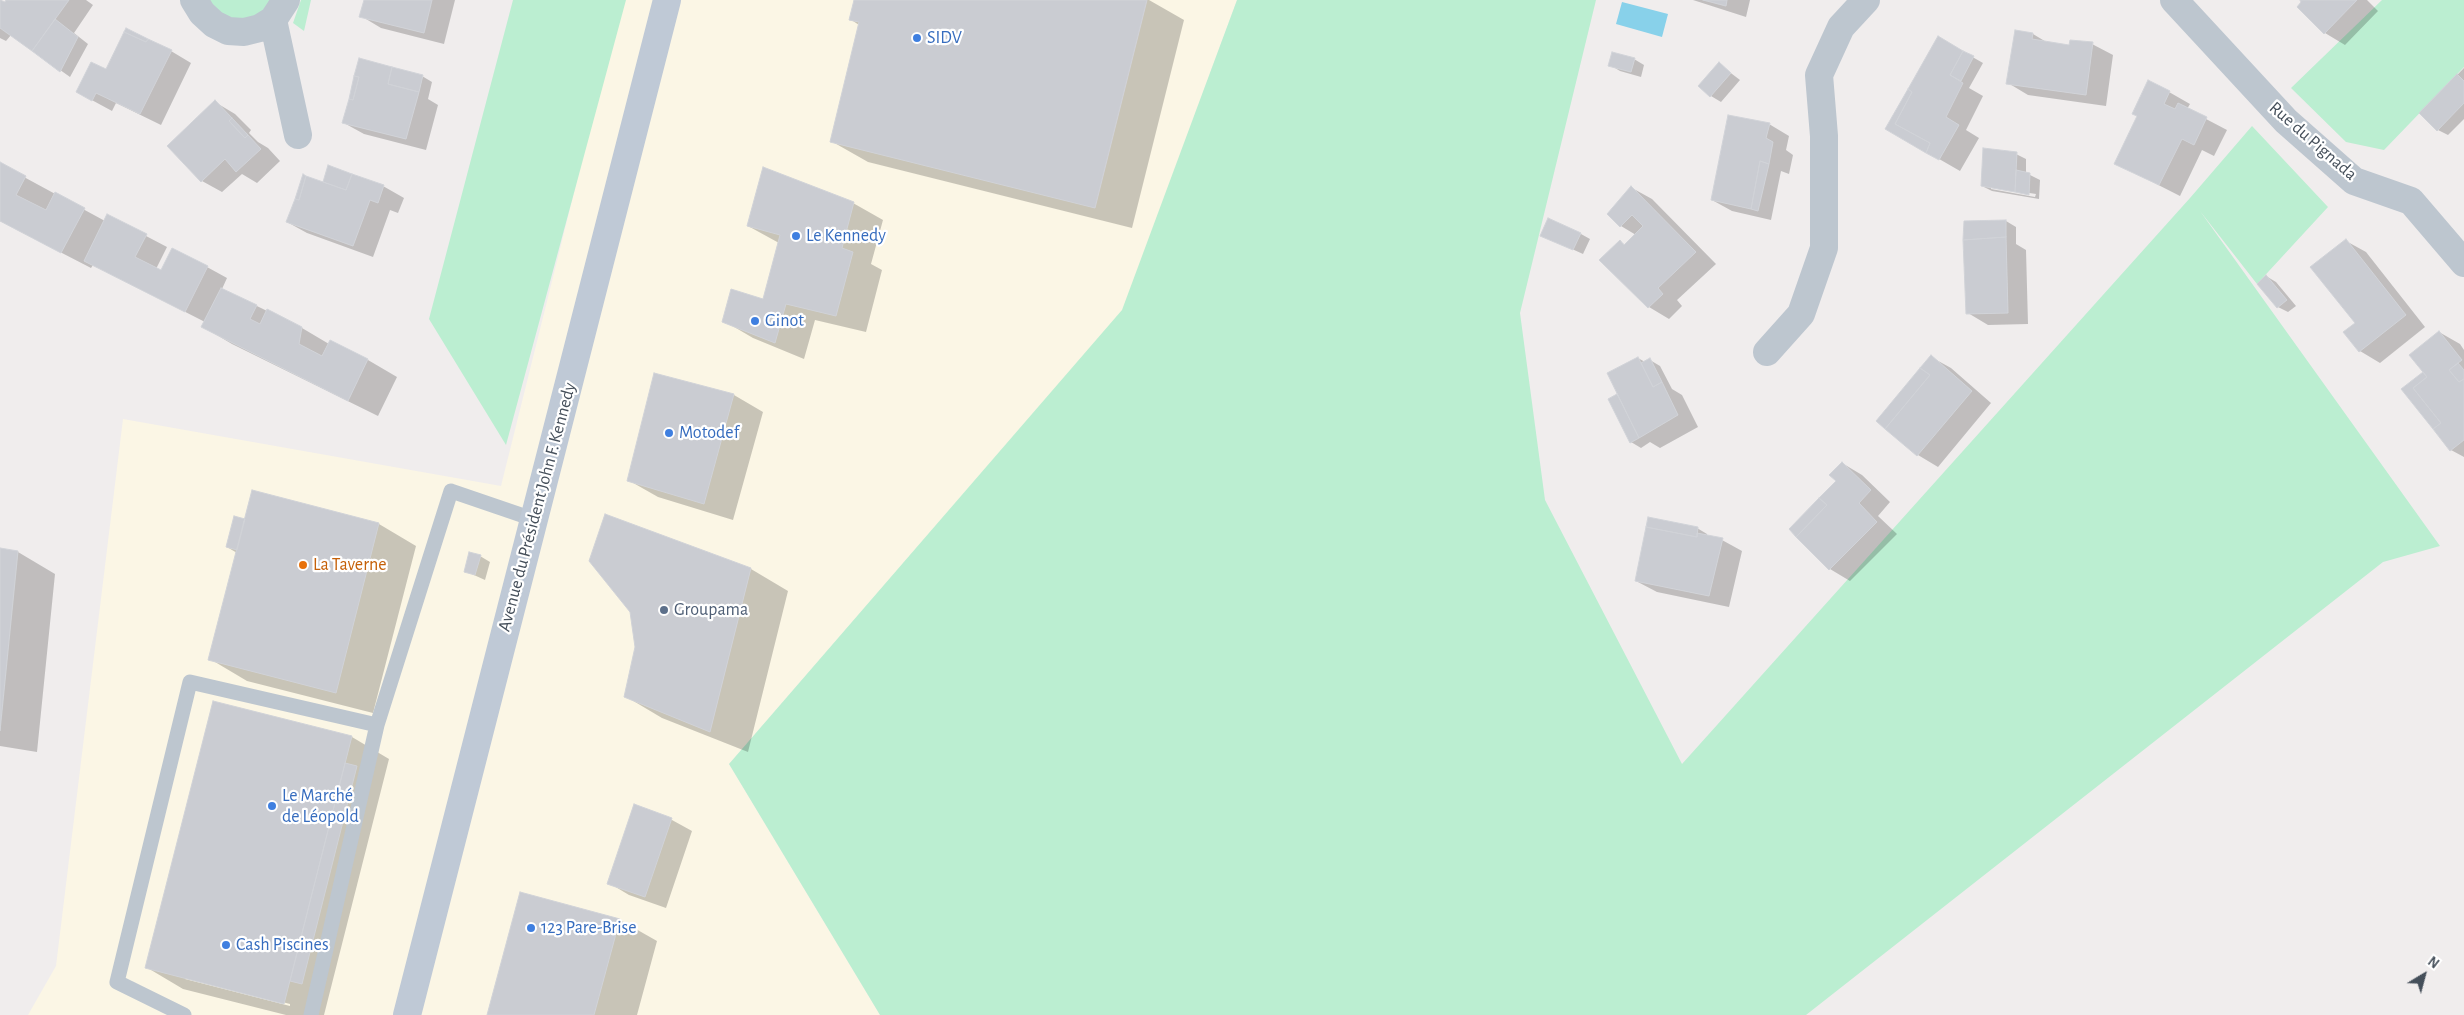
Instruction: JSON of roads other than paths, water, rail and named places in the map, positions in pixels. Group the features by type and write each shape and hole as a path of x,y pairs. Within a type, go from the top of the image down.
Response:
{"main road":[{"name":"Avenue du Président John F. Kennedy","path":"407,1015 667,0"}],"street":[{"path":"194,0 202,13 214,24 228,31 244,32 260,28 279,10"},
{"path":"1767,352 1801,314 1824,248 1824,136 1819,75 1841,27 1866,0"},
{"name":"Rue du Pignada","path":"2174,0 2286,121 2354,181 2411,201 2464,263"},
{"path":"279,10 298,135"}],"lane":[{"path":"311,1015 377,725 451,491 533,519"},
{"path":"184,1015 117,982 190,682 377,725"}],"water":[{"path":"1622,2 1668,14 1662,37 1616,24"}],"place":[{"name":"SIDV","path":"917,38"},
{"name":"Le Kennedy","path":"796,236"},
{"name":"Ginot","path":"755,321"},
{"name":"Motodef","path":"669,433"},
{"name":"La Taverne","path":"303,565"},
{"name":"Groupama","path":"664,610"},
{"name":"Le Marché de Léopold","path":"272,806"},
{"name":"123 Pare-Brise","path":"531,928"},
{"name":"Cash Piscines","path":"226,945"}]}
